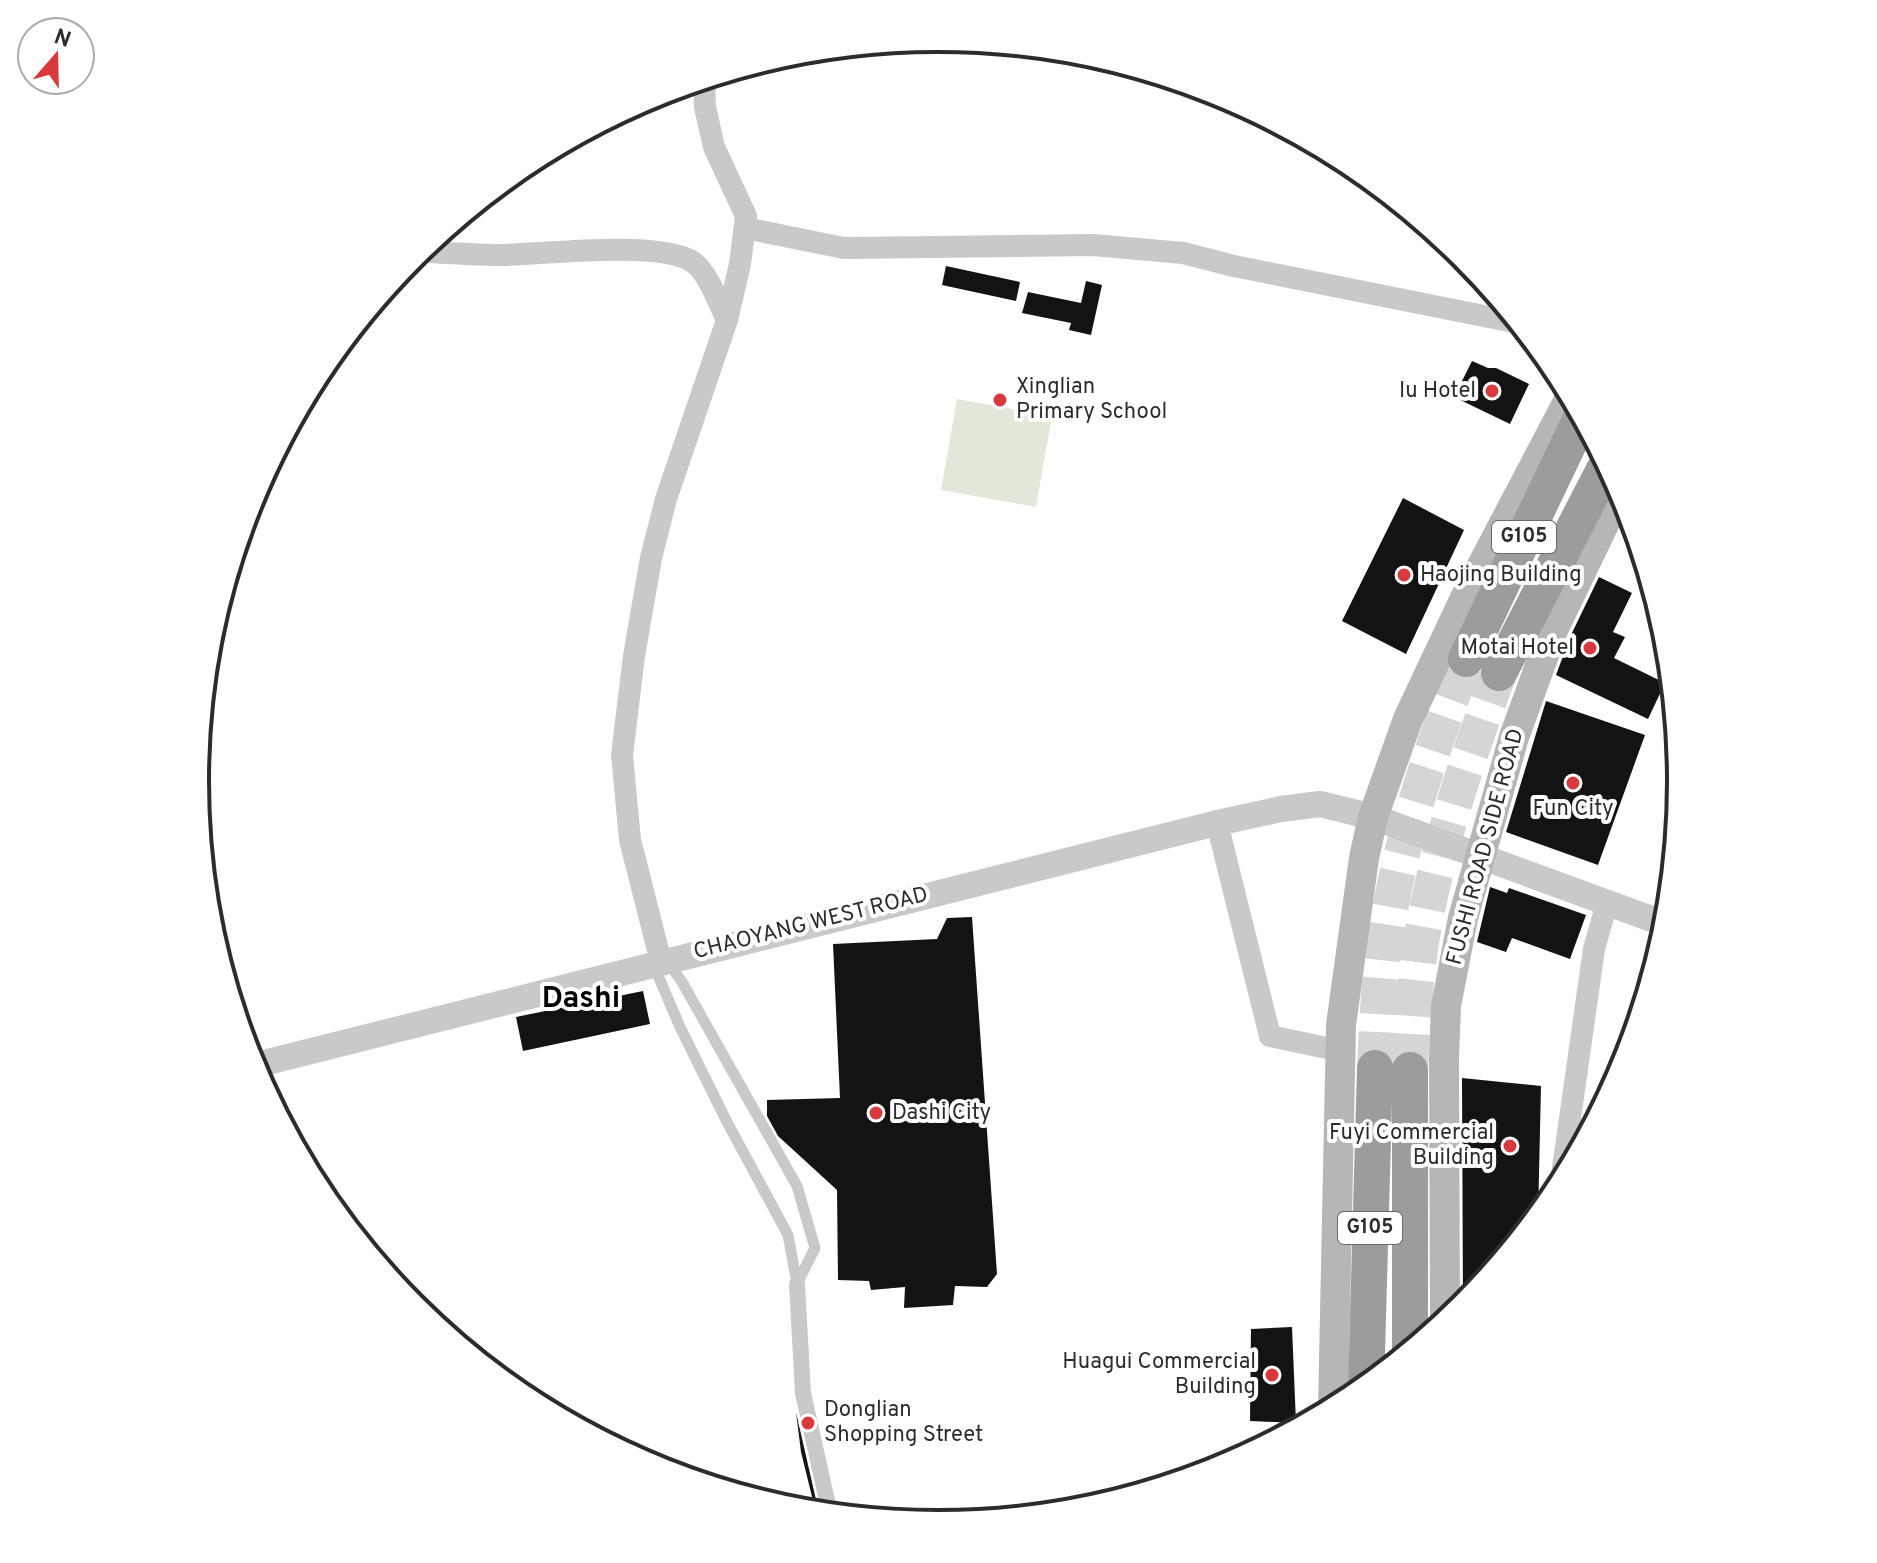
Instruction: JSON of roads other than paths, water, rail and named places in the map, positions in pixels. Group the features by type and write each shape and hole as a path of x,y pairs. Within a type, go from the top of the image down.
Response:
{"highway":[{"name":"G105","path":"1466,659 1576,428"},
{"name":"G105","path":"1499,673 1601,476"},
{"name":"G105","path":"1367,1371 1392,1069 1409,1338"}],"main road":[{"path":"1333,1394 1341,1051 1349,958 1373,817 1408,719 1467,594 1565,408"},
{"name":"FUSHI ROAD SIDE ROAD","path":"1445,1306 1446,1006 1463,918 1514,737 1553,630 1613,505"}],"street":[{"path":"657,964 630,840 622,755 634,656 651,558 666,499 727,320 740,264 746,216 714,147 704,91"},
{"path":"745,228 844,248 1093,245 1183,253 1503,320"},
{"path":"438,252 501,255 664,253 693,262 727,320"},
{"name":"CHAOYANG WEST ROAD","path":"266,1063 1217,823 1320,804 1373,817 1655,920"},
{"path":"1217,823 1270,1036 1341,1051"},
{"path":"1565,1154 1594,949 1607,903"},
{"path":"797,1284 803,1393 827,1502"}],"lane":[{"path":"657,964 671,966 682,982 797,1186 815,1248 797,1284 788,1235 680,1027 657,964"}],"tunnel":[{"path":"1375,1068 1384,951 1400,863 1429,760 1466,659"},
{"path":"1410,1070 1417,969 1436,869 1454,803 1499,673"}],"place":[{"name":"Iu Hotel","path":"1492,391"},
{"name":"Xinglian Primary School","path":"1000,400"},
{"name":"Haojing Building","path":"1404,575"},
{"name":"Motai Hotel","path":"1590,648"},
{"name":"Fun City","path":"1573,783"},
{"name":"Dashi City","path":"876,1113"},
{"name":"Fuyi Commercial Building","path":"1510,1146"},
{"name":"Huagui Commercial Building","path":"1272,1375"},
{"name":"Donglian Shopping Street","path":"808,1423"}],"district":[{"name":"Dashi","path":"581,999"}]}
